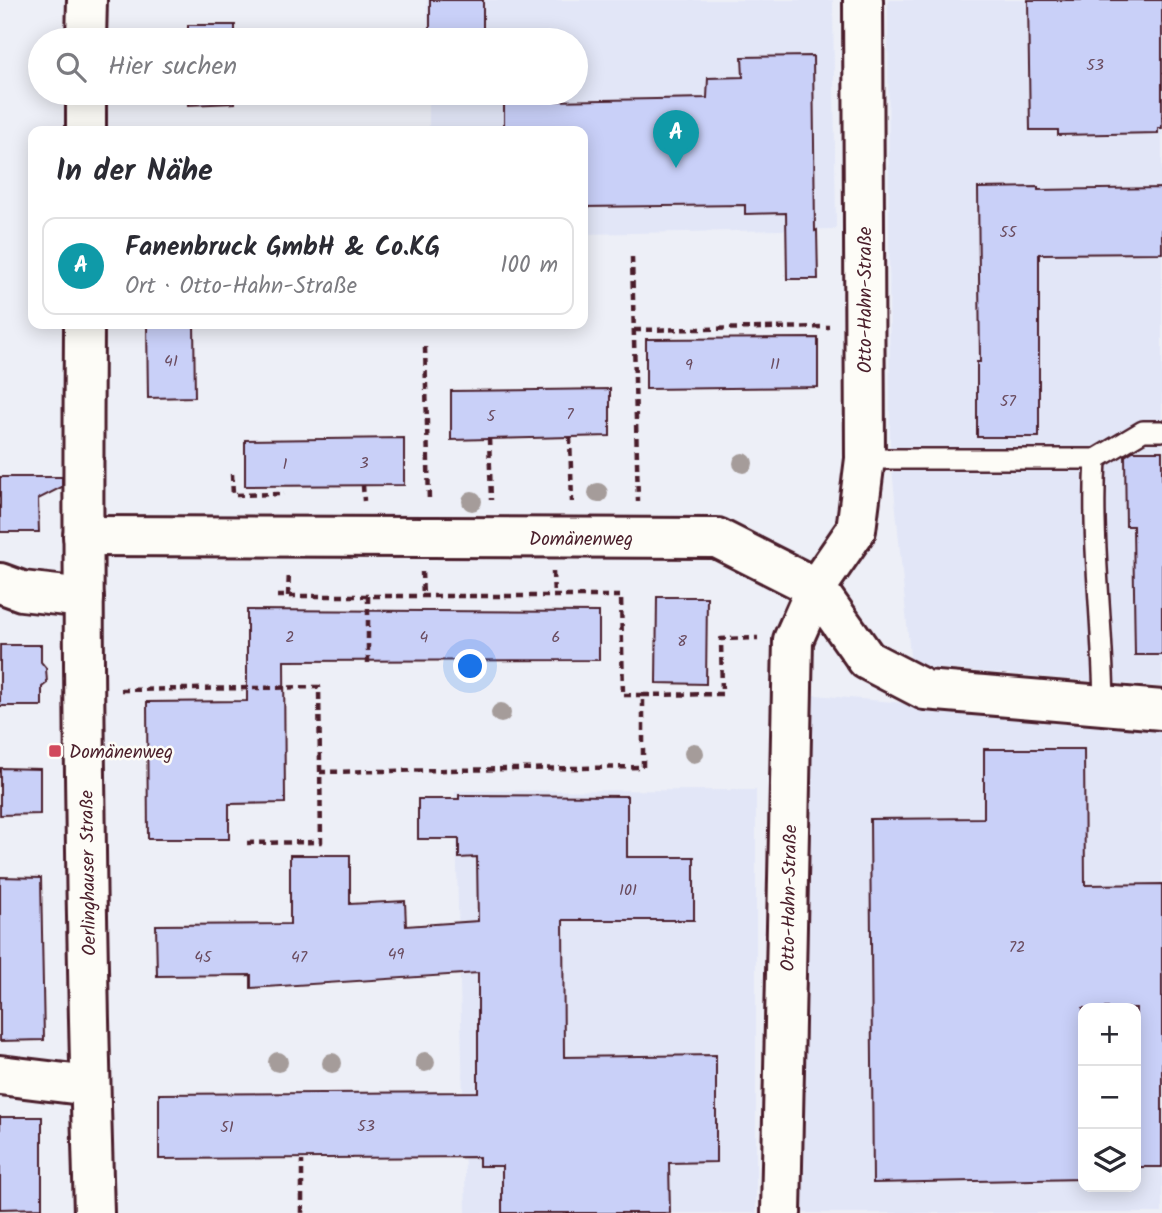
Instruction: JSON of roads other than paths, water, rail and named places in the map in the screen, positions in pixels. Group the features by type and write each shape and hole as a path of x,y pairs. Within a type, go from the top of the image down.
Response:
{"street":[{"path":"86,28 87,0"},
{"name":"Otto-Hahn-Straße","path":"780,1213 793,640 817,588 856,530 865,459 863,0"},
{"path":"86,105 86,126"},
{"name":"Oerlinghauser Straße","path":"84,329 83,537 94,1213"},
{"name":"Domänenweg","path":"83,537 717,538 817,588"},
{"path":"0,583 22,590 84,598"},
{"path":"817,588 867,660 925,690 1162,710"},
{"path":"0,1075 90,1086"}],"lane":[{"path":"865,459 1096,459 1143,431 1162,430"},
{"path":"1096,459 1094,521 1104,705"}],"place":[{"name":"Fanenbruck GmbH & Co.KG","path":"676,168"},
{"name":"Domänenweg","path":"55,751"}]}
